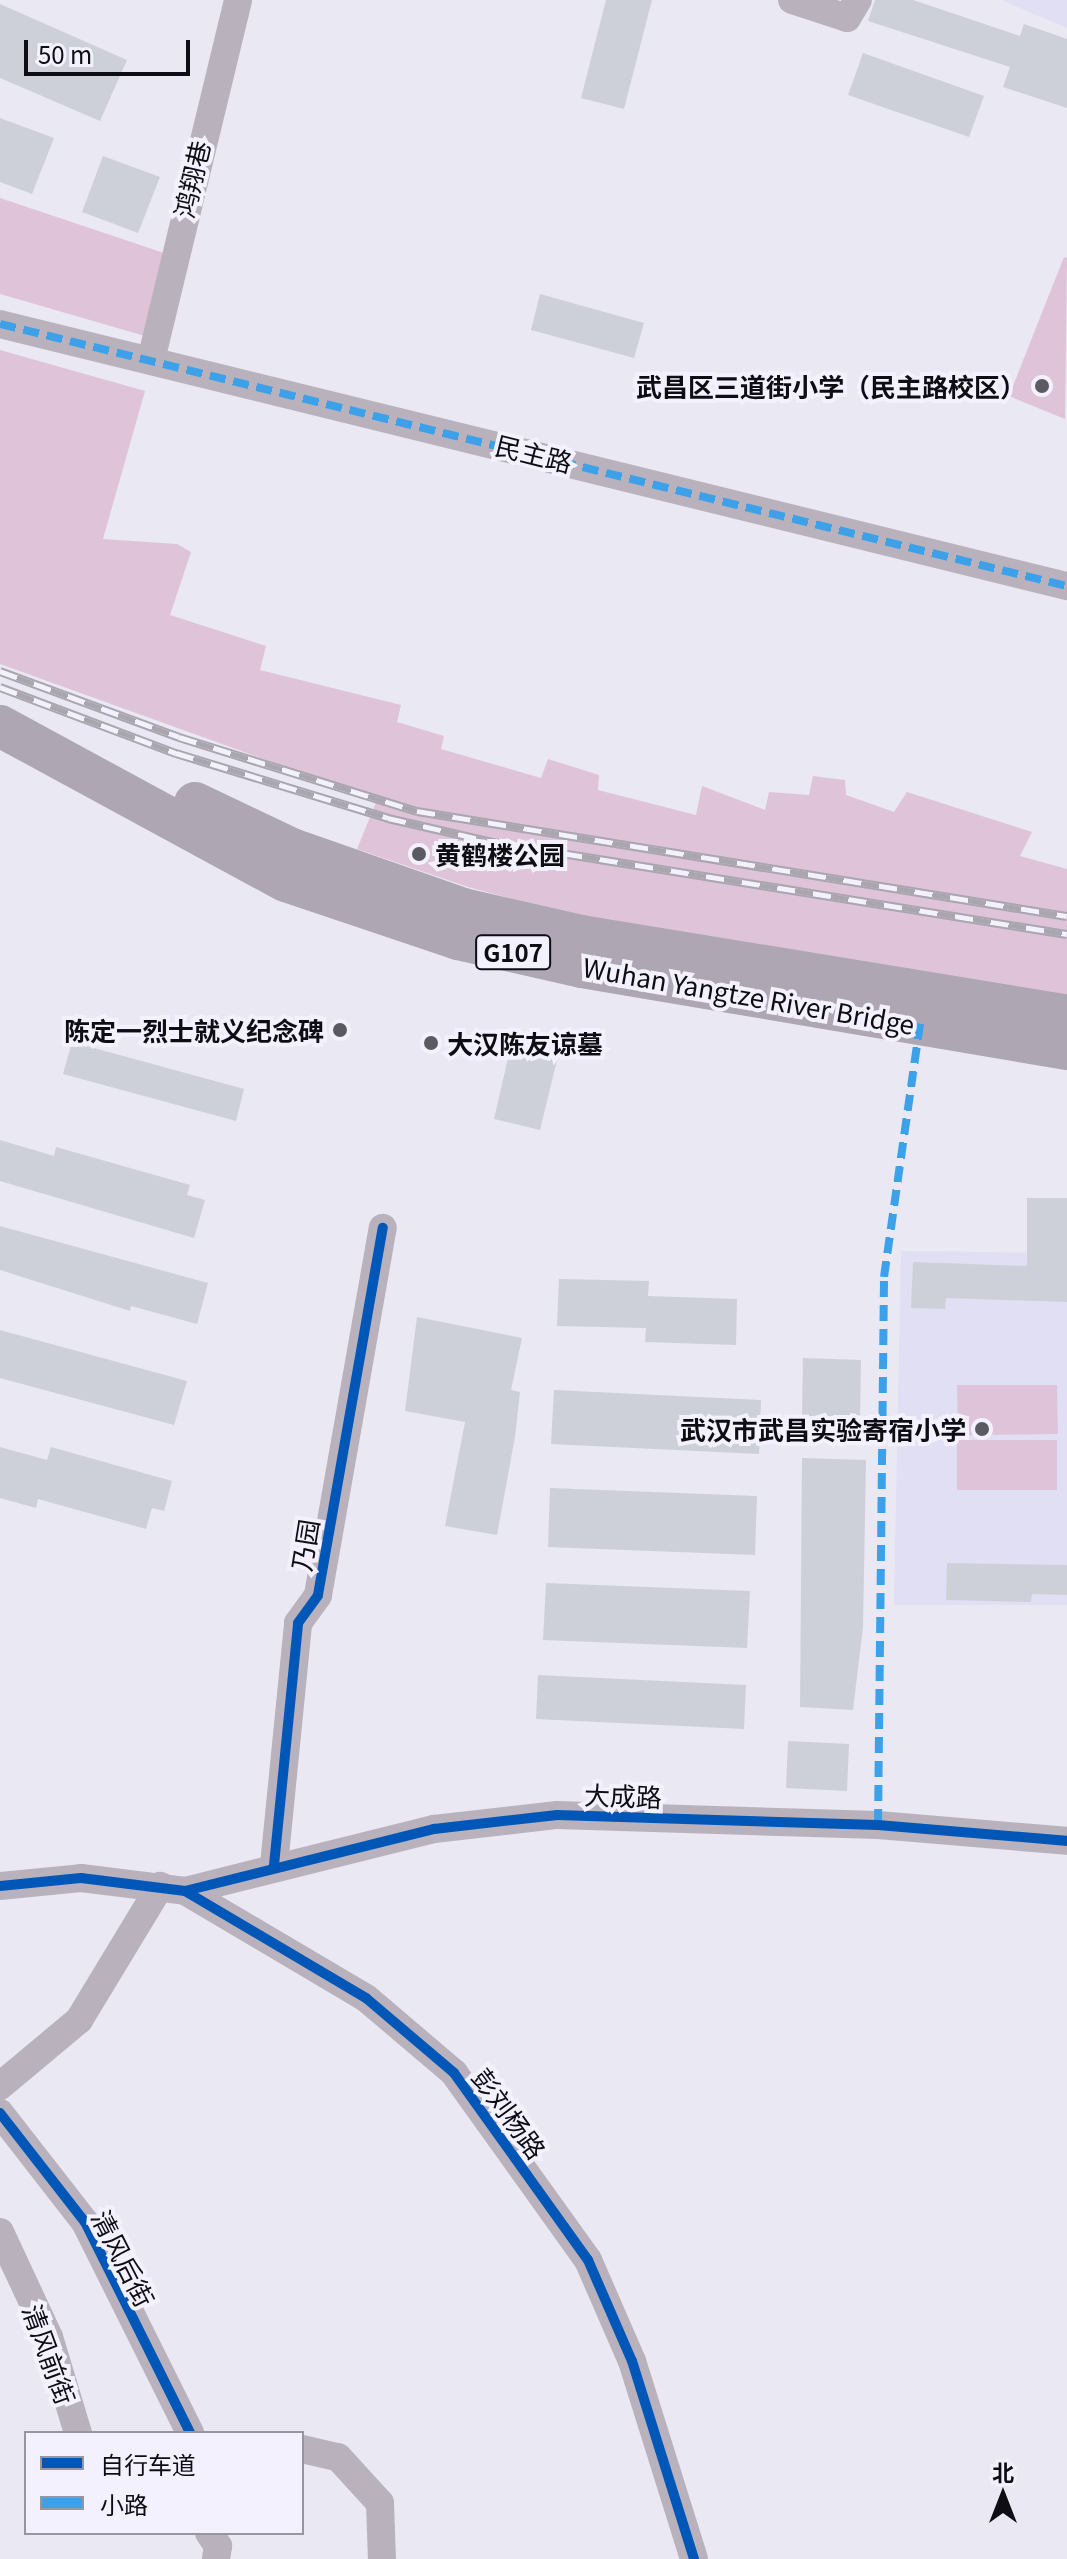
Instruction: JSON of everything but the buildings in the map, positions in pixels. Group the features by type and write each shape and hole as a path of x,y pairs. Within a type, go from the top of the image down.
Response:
{"highway":[{"name":"Wuhan Yangtze River Bridge","path":"0,698 150,782 292,849 463,909 581,936 1067,1016"},
{"name":"Wuhan Yangtze River Bridge","path":"0,726 286,881 458,939 582,967 1067,1049"}],"street":[{"name":"鸿翔巷","path":"151,360 238,0"},
{"path":"792,0 847,18 858,0"},
{"name":"民主路","path":"0,324 1066,582"},
{"name":"乃园","path":"274,1865 298,1623 318,1595 383,1228"},
{"name":"大成路","path":"172,1889 434,1829 557,1815 878,1825 1067,1841"},
{"name":"彭刘杨路","path":"0,1886 81,1878 172,1889 366,1998 454,2073 588,2260 632,2361 694,2559"},
{"path":"0,2086 79,2020 172,1889"},
{"name":"清风后街","path":"0,2113 85,2222 189,2431"},
{"name":"清风前街","path":"0,2232 49,2337 77,2431"},
{"path":"304,2449 338,2457 380,2503 382,2559"},
{"path":"210,2535 218,2546 216,2559"}],"shaded area":[{"path":"1001,0 1067,0 1067,28"},
{"path":"0,198 167,254 145,336 0,294"},
{"path":"1064,257 1067,258 1065,419 1009,396"},
{"path":"0,350 145,391 103,539 177,544 191,552 170,615 266,646 260,670 401,705 397,722 444,736 441,749 541,778 548,759 599,775 598,790 696,815 702,786 765,810 769,792 809,795 813,776 845,780 846,795 894,812 907,792 1032,832 1020,856 1067,869 1067,998 596,921 468,887 357,849 377,800 0,664"},
{"name":"武汉市武昌实验寄宿小学","path":"901,1251 1067,1253 1067,1605 894,1605"},
{"path":"957,1385 1057,1385 1058,1434 958,1435"},
{"path":"957,1440 1057,1440 1057,1490 957,1490"}],"railway":[{"path":"0,671 179,737 417,811 1067,916"},
{"path":"0,687 176,753 388,818 493,842 1067,934"}],"marked path":[{"path":"0,324 1067,586"},
{"path":"878,1825 884,1277 920,1024"}],"cycle path":[{"path":"274,1865 298,1623 318,1595 383,1228"},
{"path":"185,1891 434,1829 557,1815 878,1825 1067,1841"},
{"path":"0,1886 81,1878 185,1891 366,1998 454,2073 588,2260 632,2361 694,2559"},
{"path":"0,2113 85,2222 189,2431"}],"place":[{"name":"武昌区三道街小学（民主路校区）","path":"1042,386"},
{"name":"黄鹤楼公园","path":"419,854"},
{"name":"陈定一烈士就义纪念碑","path":"340,1030"},
{"name":"大汉陈友谅墓","path":"431,1043"},
{"name":"武汉市武昌实验寄宿小学","path":"982,1429"}]}
